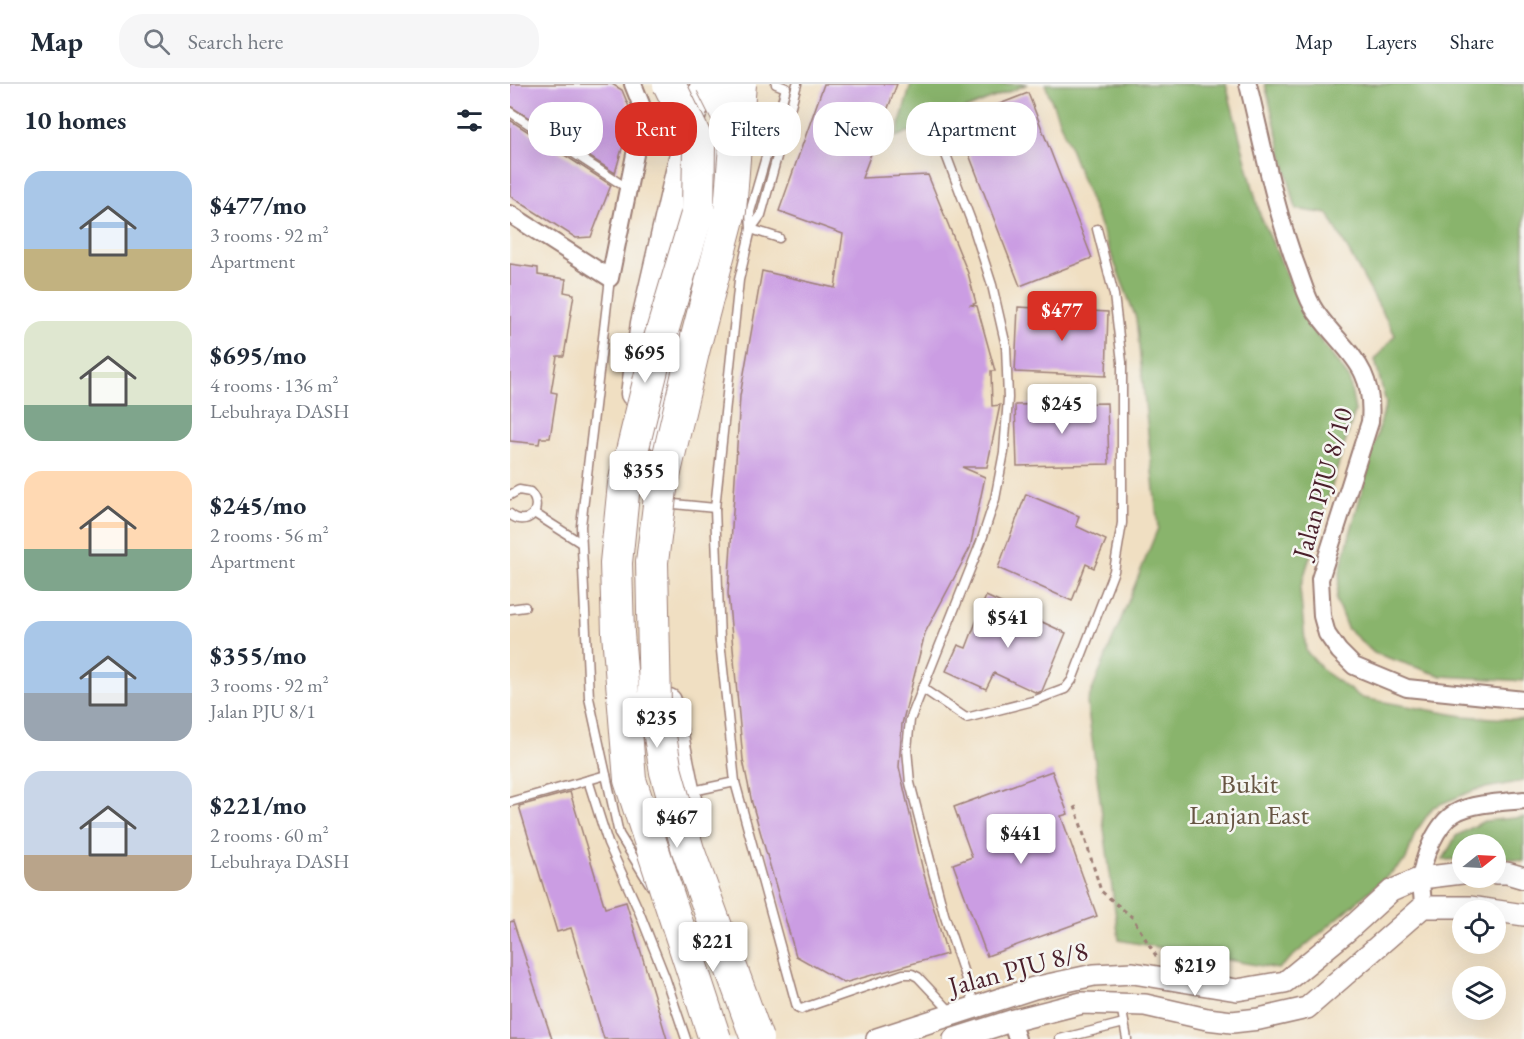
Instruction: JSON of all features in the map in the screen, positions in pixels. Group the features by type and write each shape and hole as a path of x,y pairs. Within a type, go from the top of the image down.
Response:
{"highway":[{"path":"669,84 699,145 698,211 658,345 624,484 616,563 618,633 630,780 714,1039"},
{"path":"712,84 721,102"},
{"path":"740,102 742,84"},
{"path":"734,156 730,211 693,352 661,489 652,562 652,630 655,705 666,772 692,861 760,1038"}],"main road":[{"path":"697,102 703,84"},
{"path":"742,84 703,207 672,334 651,525 668,697 708,897 760,1038"},
{"path":"682,156 643,323 626,442 618,581 634,741 666,911 714,1039"}],"street":[{"path":"510,214 610,278 643,115 633,84"},
{"path":"685,84 691,102"},
{"name":"Jalan PJU 8/10","path":"1248,84 1290,250 1315,311 1357,360 1367,380 1371,403 1370,422 1320,579 1322,616 1327,634 1354,666 1407,688 1524,700"},
{"path":"1524,800 1473,807 1455,813 1446,820 1433,841 1421,878 1424,907 1470,907 1524,915"},
{"path":"1506,873 1524,878"},
{"name":"Jalan PJU 8/8","path":"877,1039 1034,988 1094,975 1133,973 1237,990 1285,982 1391,891 1421,878 1452,874"},
{"name":"Jalan PJU 8/8","path":"954,1039 1014,1030 1082,1003 1123,1014 1145,1005 1207,1019 1232,1022 1259,1019 1306,1008 1424,907"}],"lane":[{"path":"776,84 786,88 750,212 751,229 739,280 715,508 720,641 735,782 797,1007 801,1009 903,974 912,974 918,977 952,1014"},
{"path":"751,229 761,215 797,84"},
{"path":"510,112 627,188"},
{"path":"947,156 974,226 992,285 1006,346 1008,398 1004,452 995,500 981,542 910,720 907,749 910,783 944,914 975,1006"},
{"path":"751,229 779,238"},
{"path":"922,688 966,718 1033,701 1065,689 1072,680 1096,620 1114,572 1122,523 1123,449 1122,362 1114,296 1097,229"},
{"path":"610,278 581,526 589,698 619,834 654,892"},
{"path":"510,495 519,490 530,492 537,502 534,513 525,519 519,519 510,514"},
{"path":"654,502 715,508"},
{"path":"534,513 581,543"},
{"path":"510,609 525,607"},
{"path":"510,802 606,775"},
{"path":"588,780 608,843 666,977 686,1039"},
{"path":"687,792 735,782"},
{"path":"594,802 610,796"},
{"path":"1060,1039 1123,1014 1127,1039"}],"path":[{"path":"1075,806 1101,891 1132,917 1171,978"}],"green space":[{"path":"911,84 1028,84 983,102 906,102 906,133 896,137"},
{"name":"Bukit Lanjan East","path":"1045,84 1226,84 1260,215 1311,328 1349,378 1355,411 1300,589 1306,651 1326,673 1362,698 1463,716 1524,720 1524,781 1475,790 1433,807 1415,833 1406,860 1278,969 1119,940 1087,703 1158,528 1136,318"},
{"path":"1265,84 1524,84 1524,681 1442,676 1374,653 1347,628 1336,600 1341,567 1386,403 1375,360 1395,335 1328,214 1296,209"},
{"path":"1524,817 1524,861 1506,858 1506,834 1460,834 1484,821"},
{"path":"1452,843 1452,860 1443,860"}],"building":[{"path":"510,84 612,84 622,90 627,102 615,102 615,156 620,156 615,173 588,156 603,156 603,102 528,102 528,117 510,106"},
{"path":"824,84 897,84 890,102 818,102"},
{"path":"1028,93 1031,102 1005,102"},
{"path":"813,115 813,156 870,156 862,178 928,175 968,273 976,303 971,305 977,306 995,371 991,371 992,406 1000,405 987,467 962,467 985,477 970,548 925,633 902,724 899,767 923,871 947,954 844,983 796,956 752,803 743,760 728,593 740,396 762,271 835,288 843,234 779,211 798,156 801,156 801,149"},
{"path":"1037,116 1092,258 1020,286 970,156 1037,156"},
{"path":"510,120 528,132 528,156 566,156 611,185 591,237 576,238 510,196"},
{"path":"510,264 538,268 538,275 566,279 564,292 574,294 564,356 557,356 551,392 557,393 550,438 540,438 539,444 510,441"},
{"path":"1018,307 1108,312 1106,376 1015,372"},
{"path":"1107,403 1109,464 1017,466 1015,405"},
{"path":"1026,494 1079,516 1076,526 1106,540 1094,568 1086,564 1072,601 998,568"},
{"path":"986,596 1066,633 1042,691 1037,693 994,673 986,689 946,671 958,645 966,648"},
{"path":"1052,771 1068,814 1061,816 1097,916 987,956 953,864 972,857 954,807"},
{"path":"570,792 605,908 626,902 667,1039 604,1039 571,928 557,932 519,806"},
{"path":"513,921 552,1039 510,1039 510,922"}]}
